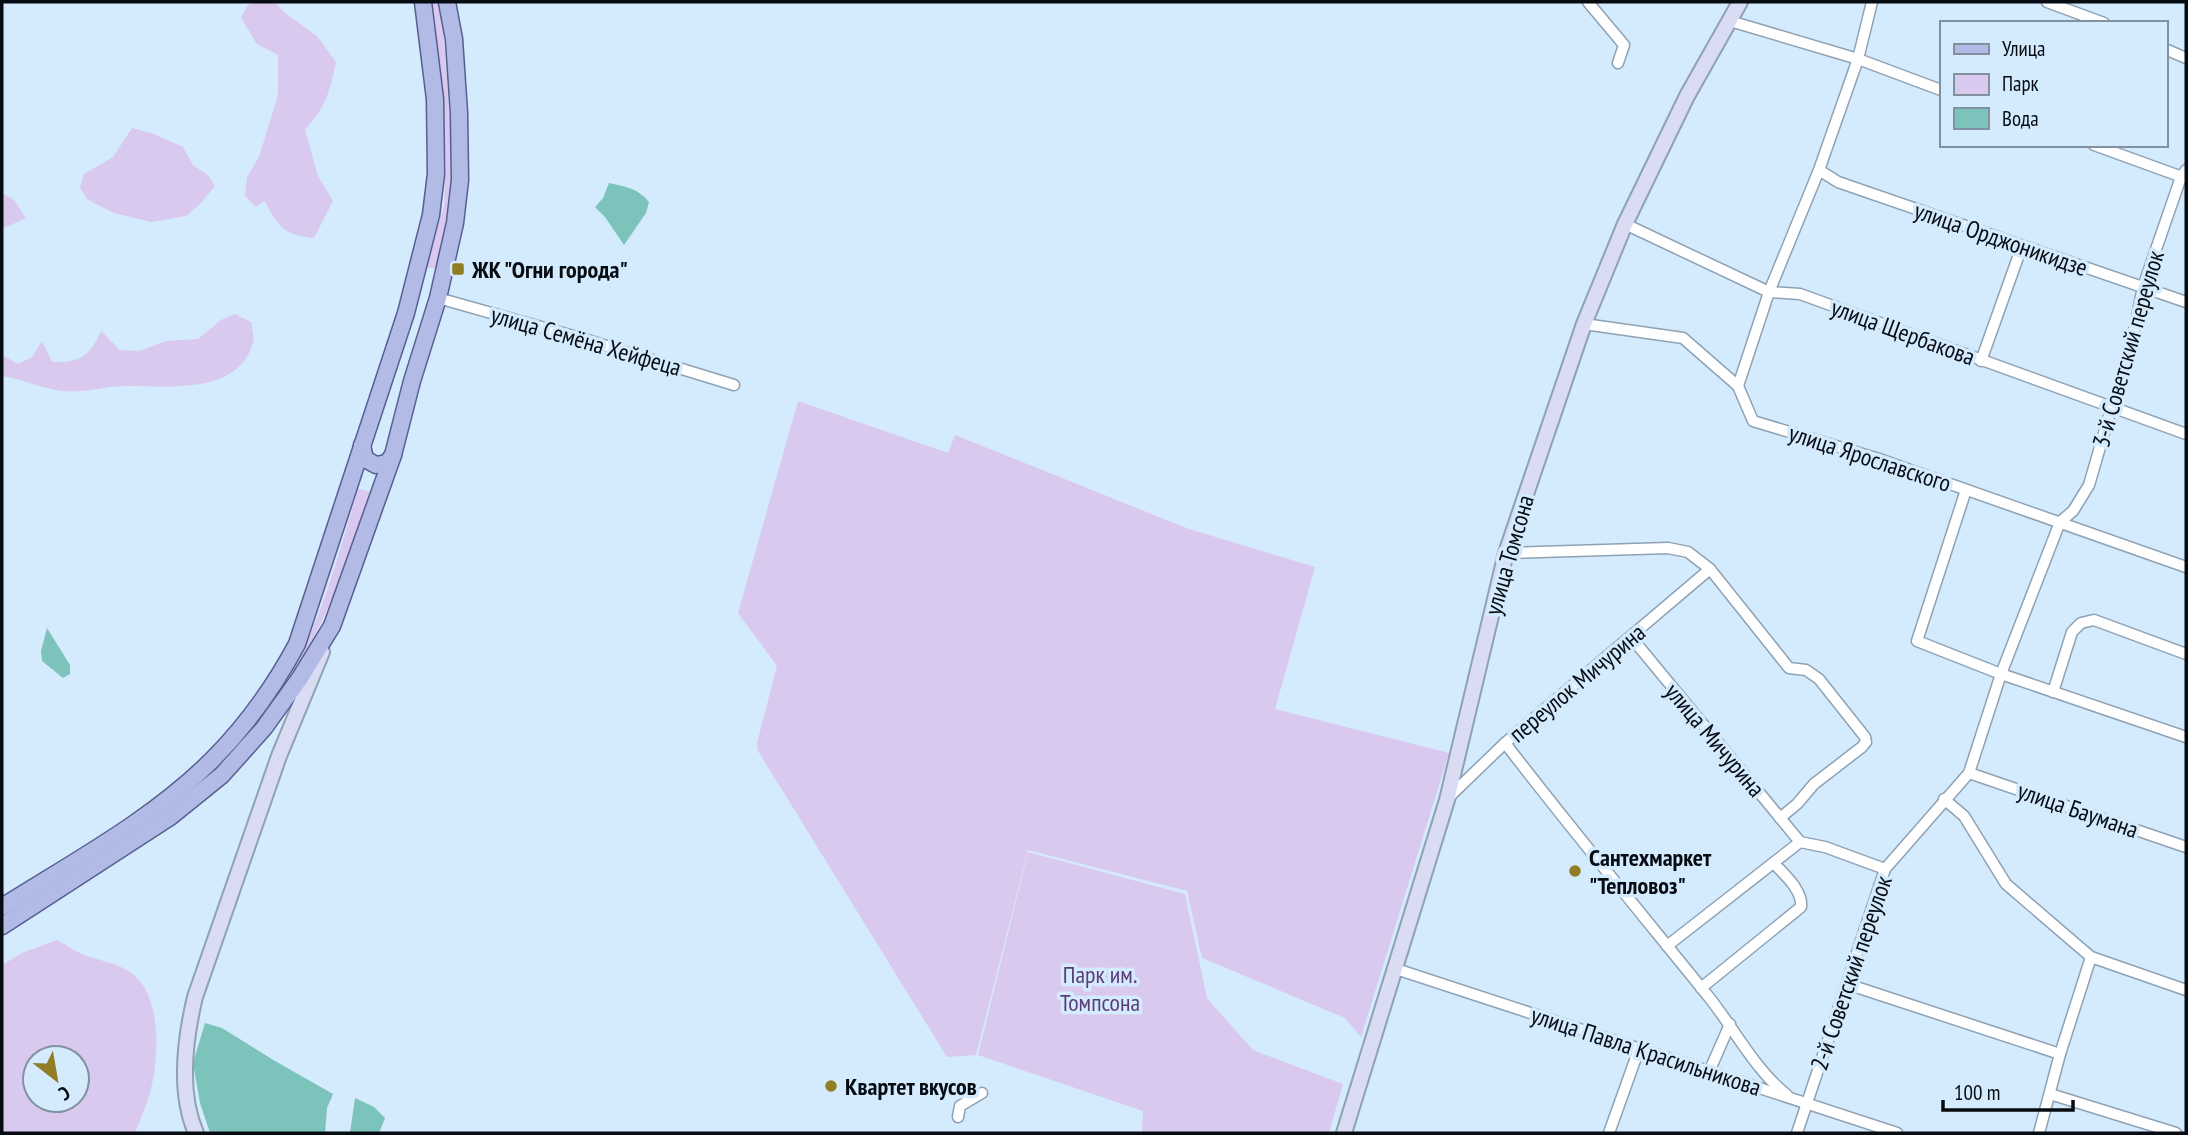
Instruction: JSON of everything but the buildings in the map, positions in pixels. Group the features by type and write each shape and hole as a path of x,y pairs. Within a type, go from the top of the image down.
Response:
{"main road":[{"path":"2,907 160,804 211,761 253,715 283,670 303,628 406,313 427,235 436,174 435,99 424,2"},
{"path":"2,926 170,817 222,775 264,728 300,678 332,626 393,454 448,261 460,180 454,39 447,2"},
{"path":"406,313 415,296 426,290 433,296 433,317"},
{"path":"362,444 365,459 376,465 387,463 393,454"}],"street":[{"path":"1588,2 1624,46 1618,63"},
{"name":"улица Томсона","path":"1344,1133 1447,800 1506,552 1584,324 1625,224 1687,96 1740,2"},
{"path":"1738,386 1769,292 1819,170 1858,60 1872,2"},
{"path":"2048,2 2099,21"},
{"path":"1730,21 1858,60 1940,90"},
{"path":"2167,50 2186,58"},
{"path":"2100,147 2184,175"},
{"name":"улица Орджоникидзе","path":"1819,170 1838,182 2186,302"},
{"name":"3-й Советский переулок","path":"2060,522 2073,511 2090,485 2134,330 2143,287 2184,175"},
{"name":"улица Щербакова","path":"1625,224 1769,292 1800,294 2186,434"},
{"path":"1980,361 2022,246"},
{"name":"улица Семёна Хейфеца","path":"438,298 734,385"},
{"name":"улица Ярославского","path":"1584,324 1683,338 1738,386 1753,421 1879,459 2186,567"},
{"path":"1966,489 1917,641 2001,674 2186,737"},
{"name":"2-й Советский переулок","path":"1797,1133 1885,869 1969,773 2001,674 2060,522"},
{"path":"1506,552 1668,548 1688,552 1710,569 1789,668 1806,670 1819,679 1865,737 1866,741 1862,747 1814,783 1797,804 1780,818"},
{"name":"переулок Мичурина","path":"1447,800 1505,743 1710,569"},
{"path":"2053,692 2071,632 2081,623 2094,621 2186,654"},
{"path":"196,1133 187,1096 186,1062 188,1028 195,997 279,756 332,626"},
{"name":"улица Мичурина","path":"1631,637 1800,842"},
{"path":"1505,743 1578,838 1730,1024 1773,1084 1793,1100"},
{"name":"улица Баумана","path":"1969,773 2186,847"},
{"path":"1944,799 1964,816 2006,884 2091,957 2186,990"},
{"path":"1667,946 1800,842 1825,847 1885,869"},
{"path":"1701,988 1801,907 1799,893 1774,863"},
{"path":"2039,1133 2060,1054 2091,957"},
{"name":"улица Павла Красильникова","path":"1395,969 1897,1133"},
{"path":"1847,984 2060,1054"},
{"path":"1709,1072 1730,1024"},
{"path":"1609,1133 1639,1049"},
{"path":"958,1117 960,1106 982,1093"},
{"path":"2050,1094 2176,1133"}],"green space":[{"path":"275,2 285,13 317,36 336,62 326,98 305,130 318,176 333,201 314,238 296,235 283,229 265,201 256,207 245,196 247,177 259,157 278,95 278,55 257,44 241,18 248,5"},
{"path":"432,2 439,2 443,24 451,136 452,201 438,269 426,267 444,206 446,164 440,70"},
{"path":"132,128 183,147 193,165 209,176 215,186 186,216 151,222 114,213 87,199 80,187 84,174 113,157"},
{"path":"2,193 14,200 26,218 2,229"},
{"path":"235,314 251,322 253,343 245,360 232,372 216,380 178,386 122,386 71,391 56,390 2,376 2,355 18,364 32,357 42,341 52,362 70,361 88,352 101,331 120,350 139,351 166,341 198,339 221,320"},
{"path":"798,401 948,453 955,435 1189,529 1315,567 1275,709 1449,753 1361,1037 1345,1018 1202,958 1187,891 1028,850 976,1055 947,1057 758,751 757,743 777,666 738,613"},
{"path":"358,489 373,492 334,595 291,682 256,727 225,761 155,819 2,920 2,916 170,800 234,747 253,727 286,682 309,637 328,588"},
{"name":"Парк им. Томпсона","path":"1028,852 1185,894 1207,998 1253,1050 1343,1084 1329,1133 1142,1133 1143,1111 978,1055"},
{"path":"57,940 81,954 125,969 141,982 153,1011 156,1046 150,1093 135,1133 2,1133 2,965 22,953"}],"water":[{"path":"609,183 636,191 649,202 646,213 624,245 595,207 603,198"},
{"path":"47,628 70,665 70,674 63,678 42,661 41,651"},
{"path":"205,1023 222,1028 333,1094 327,1108 325,1133 210,1133 200,1103 193,1063"},
{"path":"355,1098 374,1107 385,1118 379,1133 350,1133"}],"place":[{"name":"ЖК \"Огни города\"","path":"458,269"},
{"name":"Сантехмаркет \"Тепловоз\"","path":"1575,871"},
{"name":"Квартет вкусов","path":"831,1086"}]}
